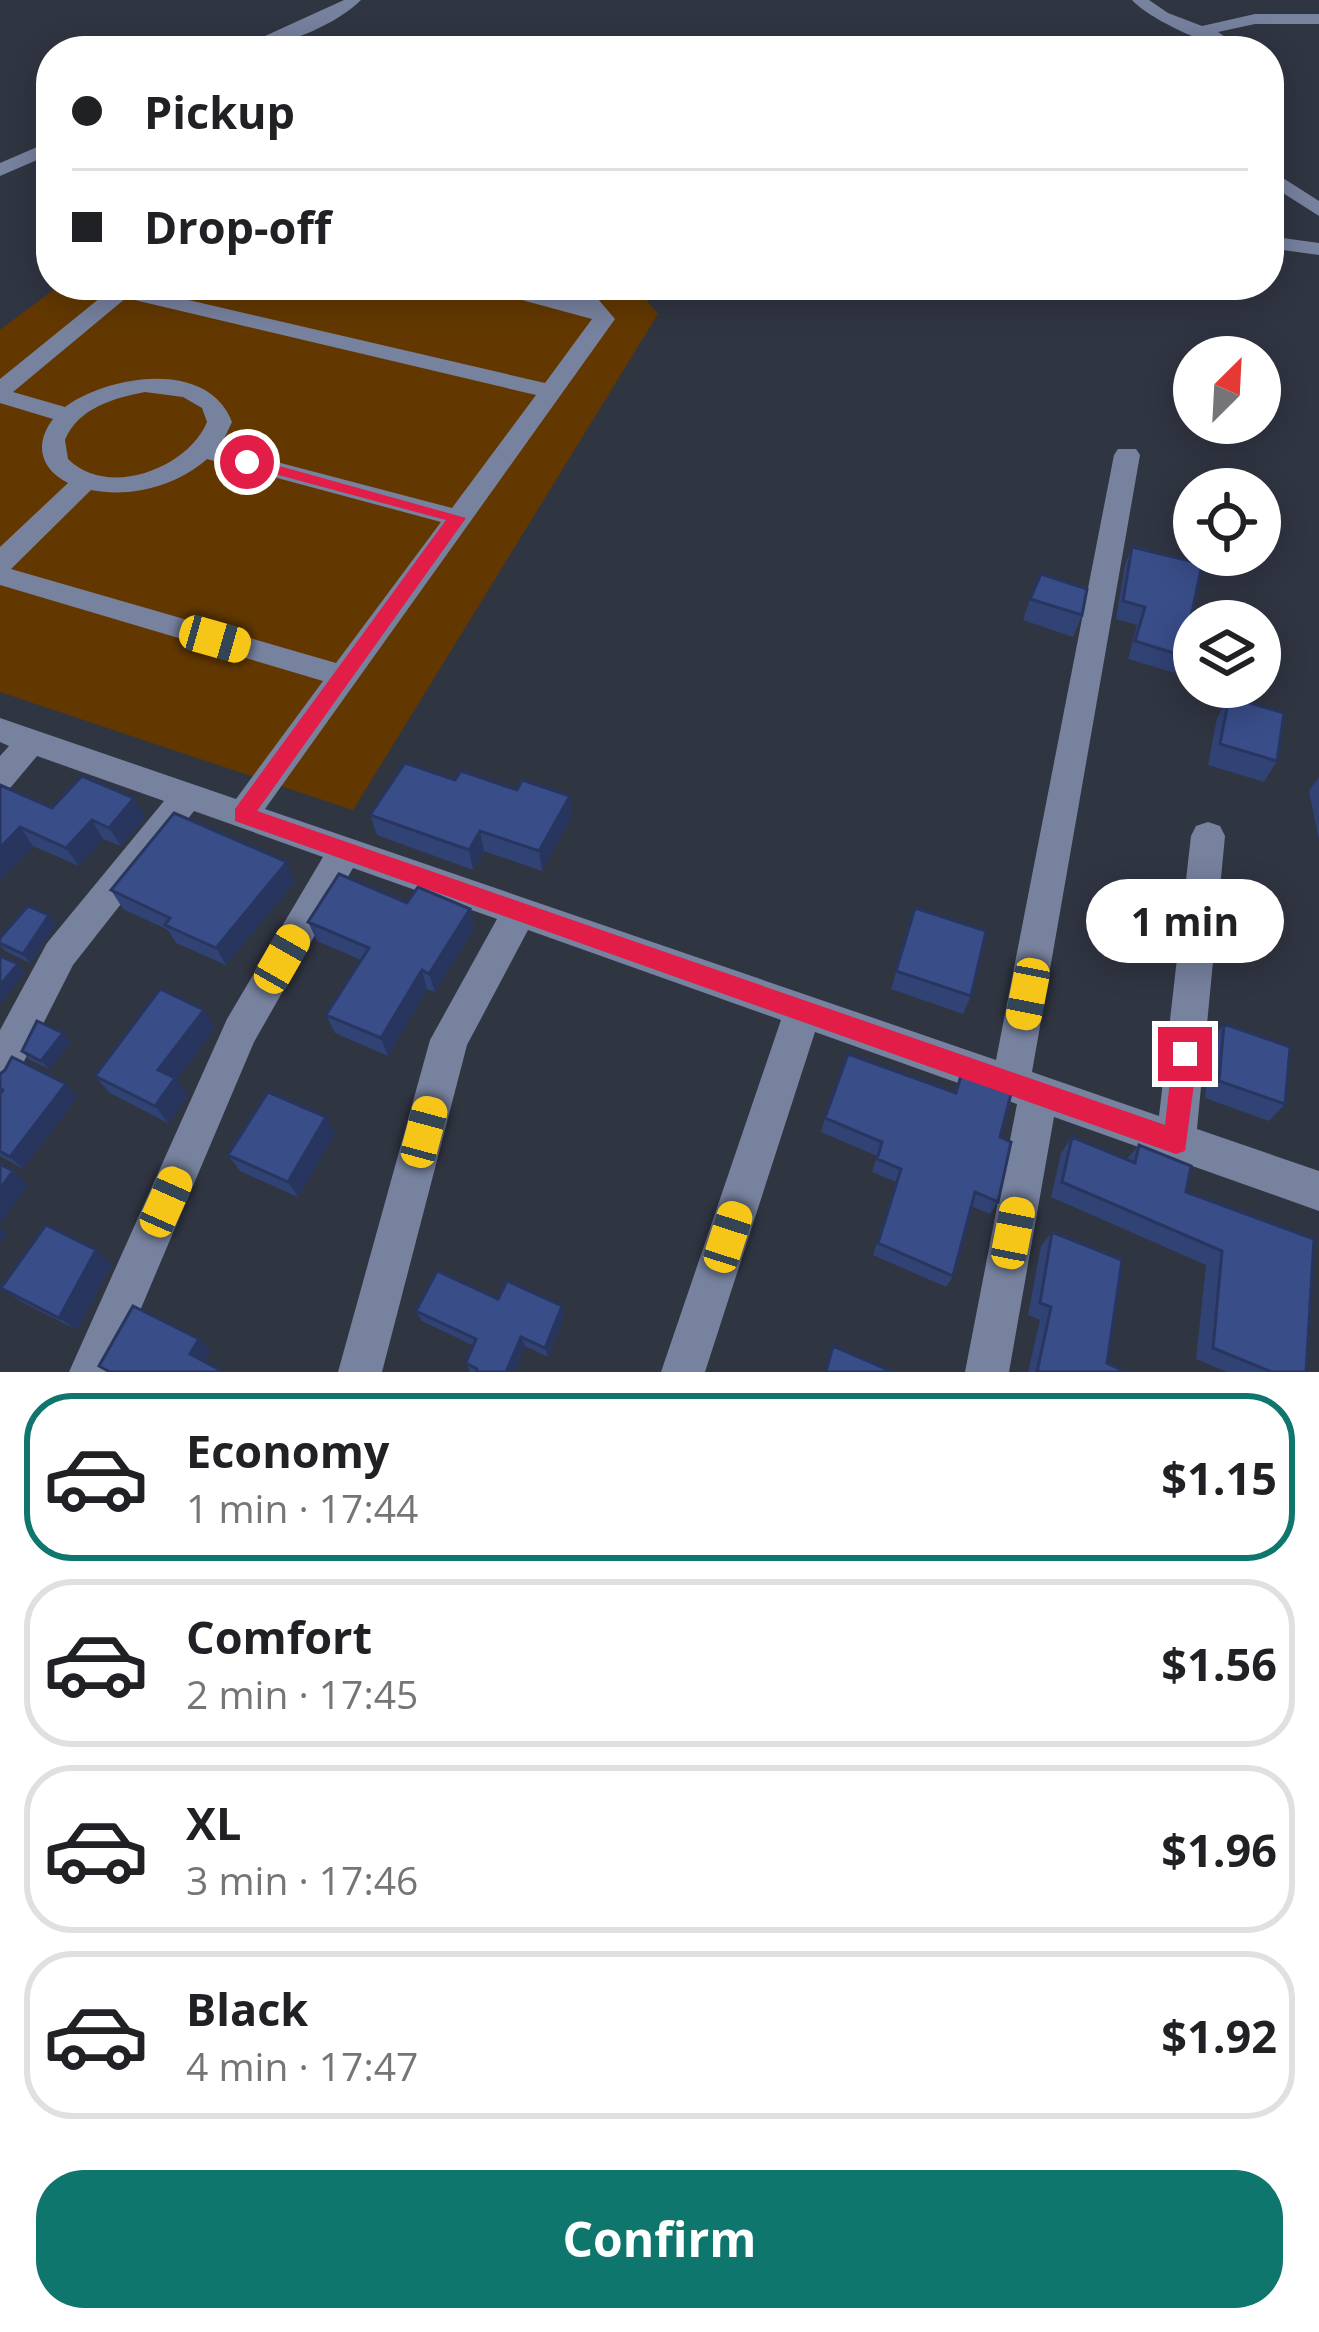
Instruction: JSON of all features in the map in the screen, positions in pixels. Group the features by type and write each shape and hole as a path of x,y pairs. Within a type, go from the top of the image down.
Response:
{"street":[{"path":"278,36 338,12 353,0"},
{"path":"1140,0 1160,17 1208,29 1218,36"},
{"path":"1208,29 1255,19 1319,19"},
{"path":"0,170 36,154"},
{"path":"1284,186 1319,209"},
{"path":"1284,244 1319,249"},
{"path":"0,394 112,300"},
{"path":"176,300 551,391"},
{"path":"549,300 597,310"},
{"path":"242,815 604,320 588,300"},
{"path":"145,385 178,386 204,394 217,407 221,424 205,451 168,475 135,483 86,481 56,465 51,447 58,426 69,416 111,392 145,385"},
{"path":"0,394 69,416"},
{"path":"205,451 457,518"},
{"path":"987,1372 1025,1088 1127,454"},
{"path":"0,563 86,481"},
{"path":"0,575 344,676"},
{"path":"0,778 15,736 1319,1191"},
{"path":"0,1067 60,954 187,796"},
{"path":"1176,1142 1208,836"},
{"path":"92,1372 240,1031 345,851"},
{"path":"360,1372 449,1040 520,912"},
{"path":"683,1372 803,1011"}],"shaded area":[{"path":"40,300 646,300 658,314 353,810 0,692 0,330"}],"building":[{"path":"1132,547 1173,557 1173,576 1200,576 1195,600 1173,600 1173,653 1135,641 1145,607 1123,601"},
{"path":"1041,574 1087,589 1082,615 1030,599"},
{"path":"1227,708 1284,713 1277,761 1220,744"},
{"path":"405,763 455,780 461,771 517,790 522,780 570,796 539,851 480,831 469,850 370,815"},
{"path":"82,776 134,798 109,828 92,820 66,848 20,827 0,848 0,785 52,808"},
{"path":"174,813 287,862 216,948 165,925 170,918 111,890"},
{"path":"339,874 407,903 418,887 470,909 429,974 422,970 381,1038 326,1015 369,948 308,922"},
{"path":"28,906 49,915 23,954 0,943 0,938"},
{"path":"915,908 986,931 971,996 896,971"},
{"path":"0,956 18,964 0,985"},
{"path":"160,989 204,1010 158,1070 175,1078 155,1106 95,1076"},
{"path":"37,1021 63,1033 41,1061 22,1051"},
{"path":"1224,1024 1290,1047 1285,1104 1219,1081"},
{"path":"848,1054 956,1093 962,1072 1012,1090 1000,1137 1011,1142 998,1202 975,1192 953,1276 878,1243 901,1169 877,1159 882,1142 825,1118"},
{"path":"12,1057 66,1084 10,1157 0,1151 0,1074"},
{"path":"268,1092 326,1117 288,1182 228,1155"},
{"path":"1072,1137 1135,1163 1139,1145 1191,1166 1186,1192 1314,1239 1306,1372 1272,1372 1213,1348 1222,1251 1062,1182"},
{"path":"0,1164 13,1171 0,1189"},
{"path":"46,1225 96,1250 59,1318 1,1288"},
{"path":"1052,1232 1122,1260 1107,1363 1126,1372 1037,1372 1051,1307 1040,1303"},
{"path":"437,1271 498,1299 507,1281 562,1306 545,1348 521,1337 506,1372 476,1372 466,1363 476,1339 416,1311"},
{"path":"133,1306 199,1339 190,1354 224,1372 110,1372 99,1366"},
{"path":"833,1346 893,1372 826,1372"}],"route":[{"path":"247,462 457,518 242,815 1176,1142 1185,1054"}]}
